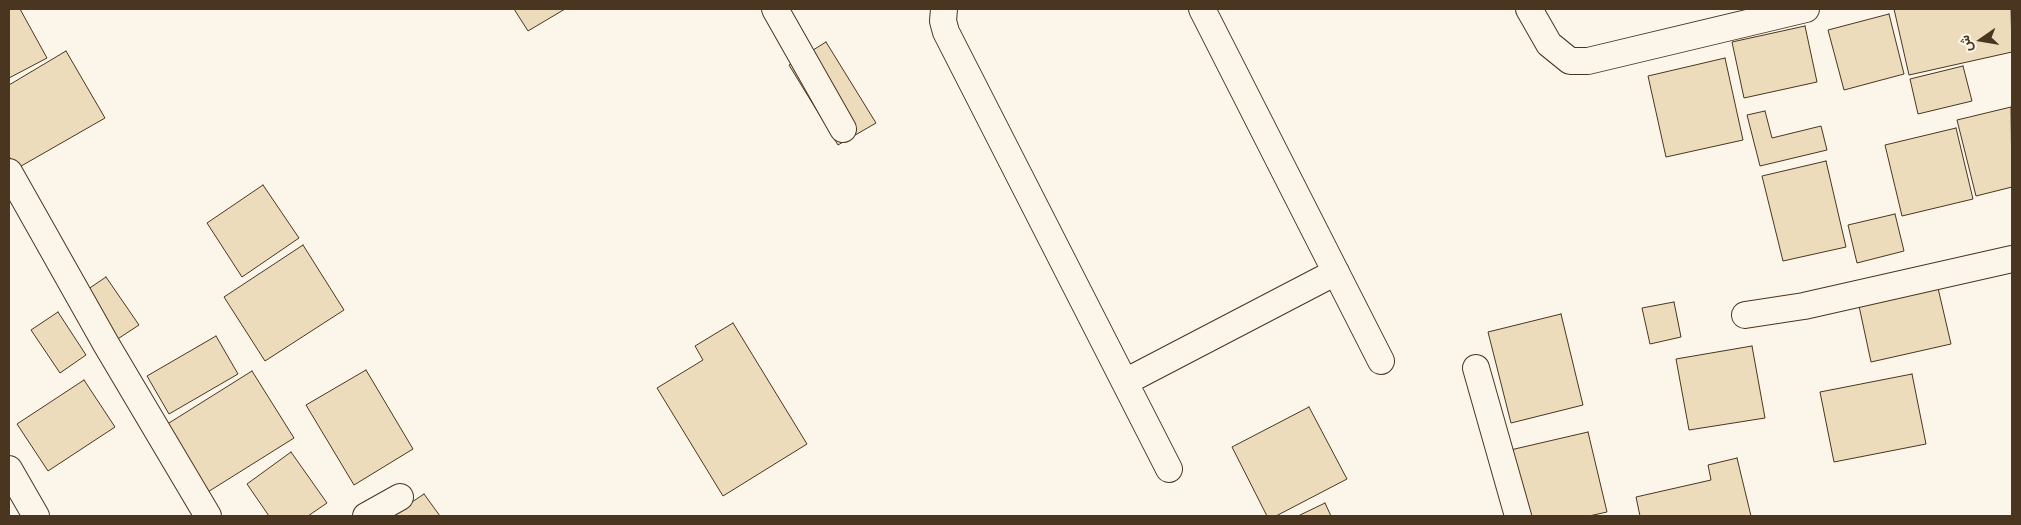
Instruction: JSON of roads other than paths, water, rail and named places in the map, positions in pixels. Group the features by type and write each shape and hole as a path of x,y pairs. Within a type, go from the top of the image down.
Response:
{"street":[{"path":"774,9 843,129"},
{"path":"944,9 943,21 946,32 1170,470"},
{"path":"1202,9 1381,362"},
{"path":"1529,9 1549,44 1570,61 1588,61 1806,9"},
{"path":"9,172 106,344 208,516"},
{"path":"1745,315 1804,306 2012,259"},
{"path":"1125,382 1336,272"},
{"path":"1476,368 1518,516"},
{"path":"9,469 36,516"},
{"path":"366,516 400,497"}]}
